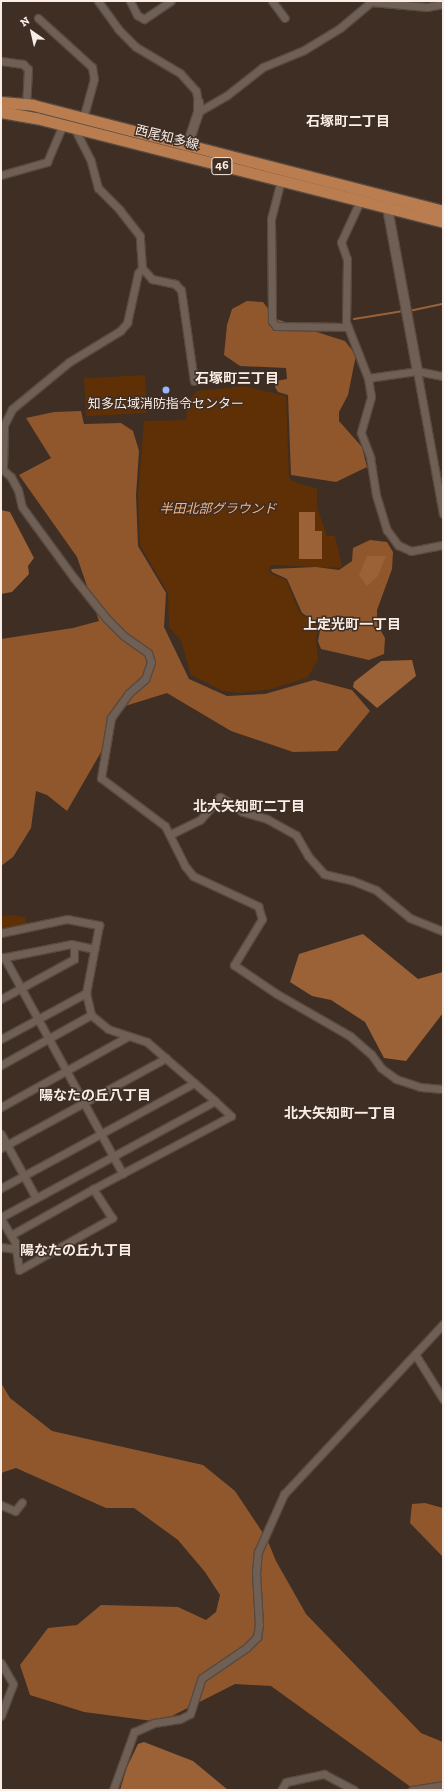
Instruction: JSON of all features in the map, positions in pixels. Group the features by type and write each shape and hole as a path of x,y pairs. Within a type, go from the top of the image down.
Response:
{"main road":[{"name":"西尾知多線","path":"1,102 26,104 187,145 386,201 443,222"},
{"name":"西尾知多線","path":"1,112 36,118 62,126 360,199 386,201 443,211"}],"street":[{"path":"98,1 118,29 136,46 180,73 196,91 198,112 184,156"},
{"path":"130,1 137,15 144,19 171,1"},
{"path":"272,1 285,18"},
{"path":"198,112 226,96 263,67 304,50 340,28 370,2 427,7 443,4"},
{"path":"38,18 92,67 94,79 83,119"},
{"path":"1,61 23,64 28,69 26,104"},
{"path":"1,175 47,162 62,126"},
{"path":"75,129 90,159 98,188 120,210 140,236 142,268 152,279 176,284 181,290 194,381"},
{"path":"281,180 271,219 272,321 276,326 348,327"},
{"path":"360,199 341,242 347,259 346,322 368,378 371,397 361,433 367,443 376,495 387,530 398,546 412,552 443,545"},
{"path":"386,201 443,514"},
{"path":"142,268 138,273 127,323 120,330 69,362 12,409 4,425 2,468 18,490 22,507 74,578 106,618 124,636 148,653 151,662 145,679 129,694 111,718 100,774 103,781 161,822 171,834 185,866 193,876 253,903 262,912 262,919 234,965 277,994 350,1036 371,1054 381,1068 396,1079 420,1087 443,1089"},
{"path":"368,378 417,372 443,376"},
{"path":"171,834 200,820 220,797 243,812 267,819 296,834 308,856 324,874 351,880 376,890 410,918 443,931"},
{"path":"1,933 67,919 99,925 86,993 91,1016 108,1030 147,1042 231,1116 93,1189 11,1235"},
{"path":"94,949 74,945 2,957 123,1174"},
{"path":"1,999 74,959 74,945"},
{"path":"1,1039 86,993"},
{"path":"1,1065 91,1016"},
{"path":"1,1107 127,1037"},
{"path":"4,1146 166,1058"},
{"path":"1,1188 101,1136 194,1083"},
{"path":"93,1189 112,1218 19,1270 16,1250 11,1235 1,1218 215,1101"},
{"path":"1,1134 4,1146 24,1176 36,1198"},
{"path":"1,1247 16,1250"},
{"path":"113,1790 134,1732 161,1721 188,1716 193,1710 198,1684 202,1678 256,1640 259,1625 256,1573 258,1552 282,1498 443,1324"},
{"path":"415,1354 443,1399"},
{"path":"1,1505 15,1511 22,1502"},
{"path":"1,1663 13,1684 1,1716"},
{"path":"281,1790 286,1782 324,1774 354,1790"},
{"path":"412,1790 443,1785"}],"green space":[{"path":"145,375 147,413 86,416 84,378"},
{"name":"半田北部グラウンド","path":"244,386 286,396 289,477 292,481 317,489 317,507 327,536 335,536 342,566 339,568 272,565 269,568 270,573 286,580 300,613 318,626 316,640 318,660 307,678 271,689 241,693 223,691 191,675 181,641 169,627 168,593 140,545 138,495 144,421 186,420 188,401 197,391"},
{"path":"11,915 25,917 27,924 1,930 1,916"}],"shaded area":[{"path":"247,301 263,302 276,319 345,341 356,355 348,395 339,412 339,421 362,447 367,467 336,482 291,475 288,395 278,392 275,387 276,381 287,379 286,368 240,366 224,355 227,325 232,309"},
{"path":"81,411 84,424 121,423 133,431 139,451 136,495 138,546 166,593 164,627 189,679 227,696 265,694 314,680 352,690 370,711 337,751 293,752 231,731 167,693 122,707 104,747 67,811 47,795 36,791 31,828 13,857 1,866 1,639 73,628 99,621 77,557 19,475 51,458 26,418 54,412"},
{"path":"1,510 10,512 34,558 28,566 29,574 12,592 1,594"},
{"path":"299,512 315,512 315,531 322,531 322,559 299,559"},
{"path":"370,540 387,542 393,552 392,569 377,610 377,624 385,638 384,654 369,660 321,649 318,641 321,625 302,613 287,579 272,572 271,569 316,567 339,570 352,561 353,548"},
{"path":"367,556 386,556 378,576 367,586 359,575"},
{"path":"412,660 416,676 377,708 353,687 354,682 381,661"},
{"path":"363,934 418,979 443,972 443,1013 406,1061 384,1058 365,1022 331,1000 312,996 290,982 299,954"},
{"path":"1,1383 10,1398 52,1431 203,1465 235,1491 267,1539 276,1561 306,1614 421,1733 443,1742 443,1790 415,1790 271,1686 235,1684 160,1722 84,1712 30,1695 20,1665 48,1628 77,1625 101,1605 178,1607 206,1620 216,1612 220,1595 205,1572 178,1540 134,1508 106,1508 16,1468 1,1473"},
{"path":"425,1503 443,1508 443,1557 410,1523 412,1504"},
{"path":"144,1742 193,1761 228,1790 120,1790 127,1767 138,1744"}],"waterway":[{"path":"409,311 443,304"},
{"path":"354,319 403,311"}],"place":[{"name":"知多広域消防指令センター","path":"166,390"}],"district":[{"name":"石塚町二丁目","path":"348,122"},
{"name":"石塚町三丁目","path":"237,379"},
{"name":"上定光町一丁目","path":"352,625"},
{"name":"北大矢知町二丁目","path":"249,807"},
{"name":"陽なたの丘八丁目","path":"95,1096"},
{"name":"北大矢知町一丁目","path":"340,1114"},
{"name":"陽なたの丘九丁目","path":"76,1251"}]}
